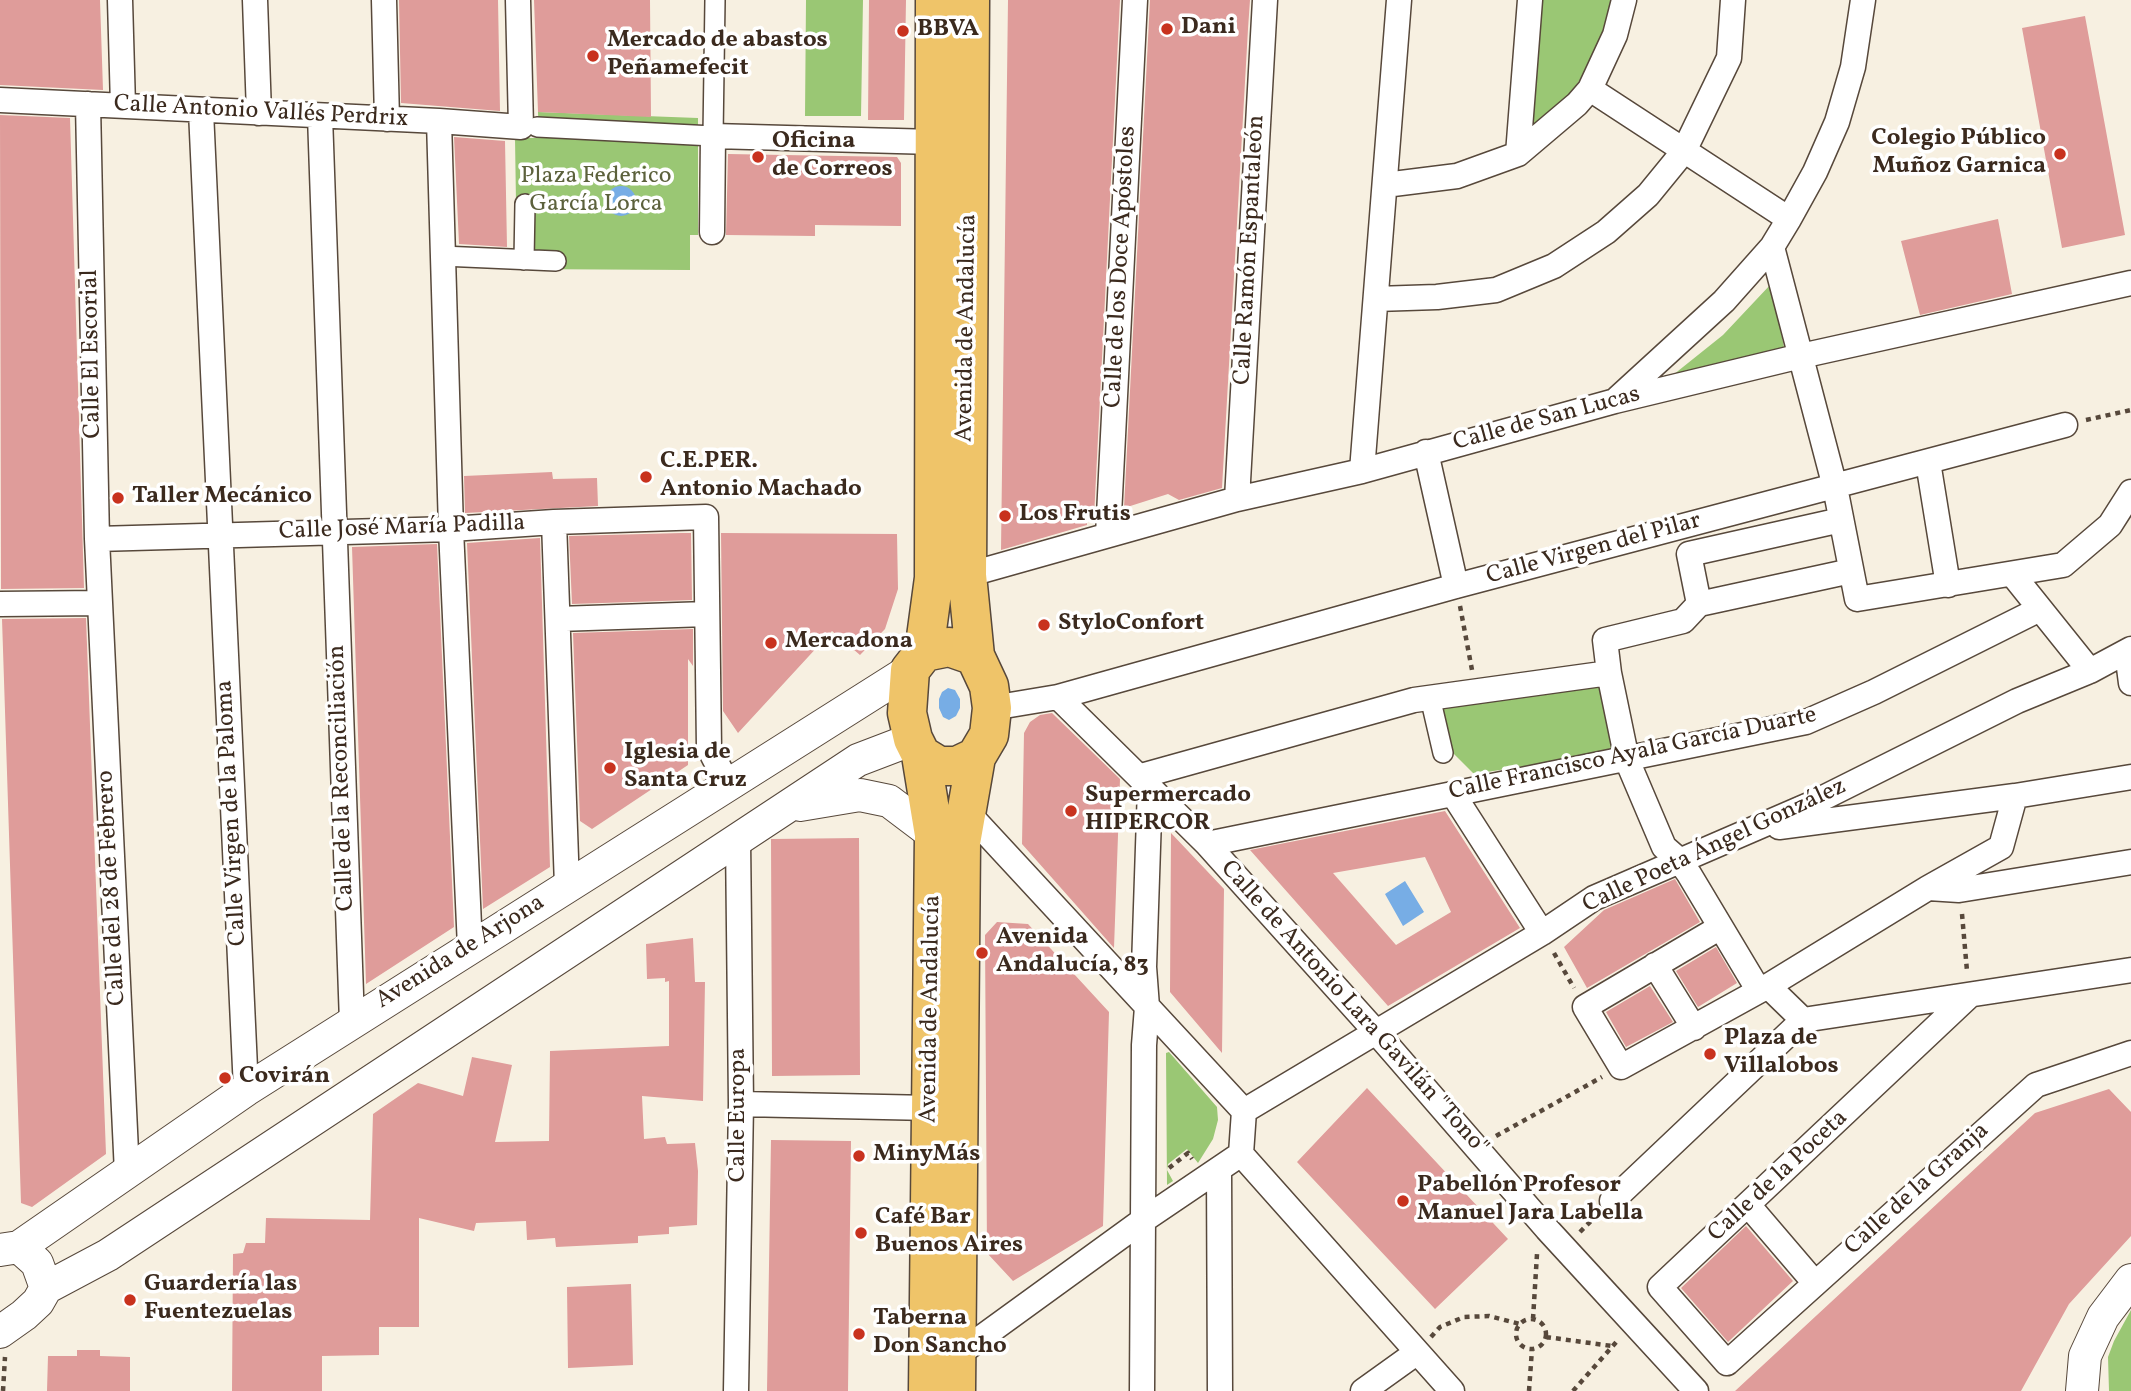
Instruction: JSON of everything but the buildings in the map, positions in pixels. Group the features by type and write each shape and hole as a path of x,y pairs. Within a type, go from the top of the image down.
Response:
{"main road":[{"name":"Avenida de Andalucía","path":"917,661 934,578 936,0"},
{"name":"Avenida de Andalucía","path":"970,0 967,575 975,656"},
{"path":"950,646 975,656 989,686 992,708 989,735 976,757 957,766 939,766 917,747 907,713 917,661 950,646"},
{"name":"Avenida de Andalucía","path":"917,747 934,835 928,1391"},
{"name":"Avenida de Andalucía","path":"956,1374 961,843 976,757"}],"street":[{"path":"120,0 123,106"},
{"path":"255,0 259,113"},
{"path":"384,0 387,119"},
{"path":"518,0 529,127"},
{"path":"712,233 715,0"},
{"name":"Calle de los Doce Apóstoles","path":"1108,535 1135,0"},
{"name":"Calle Ramón Espantaleón","path":"1237,499 1265,0"},
{"path":"1362,471 1398,0"},
{"path":"1518,154 1530,0"},
{"path":"1385,185 1457,176 1518,154 1577,104 1590,89 1615,35 1625,0"},
{"path":"1376,299 1437,297 1496,290 1554,266 1606,232 1648,195 1684,151 1729,58 1733,0"},
{"path":"1615,401 1724,301 1772,247 1815,173 1838,122 1853,67 1863,0"},
{"path":"1590,89 1789,219"},
{"name":"Calle Antonio Vallés Perdrix","path":"0,100 713,136"},
{"name":"Calle El Escorial","path":"88,104 100,603"},
{"name":"Calle Virgen de la Paloma","path":"201,111 246,1090"},
{"name":"Calle de la Reconciliación","path":"320,116 352,1022"},
{"path":"439,121 451,529 470,947"},
{"path":"713,136 934,142"},
{"path":"524,260 525,204"},
{"path":"1772,247 1835,487 1857,599 2063,565 2110,525 2131,492"},
{"path":"442,256 556,261"},
{"name":"Calle de San Lucas","path":"967,575 1237,499 1362,471 1615,401 1801,356 2131,283"},
{"name":"Calle Virgen del Pilar","path":"992,708 1058,697 1456,586 2065,425"},
{"path":"1426,452 1456,586"},
{"path":"1928,462 1948,585"},
{"name":"Calle José María Padilla","path":"97,539 451,529 706,517 706,614"},
{"path":"1699,604 1689,554 1841,520"},
{"path":"554,523 567,886"},
{"path":"1803,1020 1763,988 1719,928 1679,860 1664,847 1627,760 1605,640 1683,621 1699,604 1851,571"},
{"path":"2013,575 2090,671"},
{"path":"0,604 100,603"},
{"name":"Calle del 28 de Febrero","path":"100,603 127,1173"},
{"name":"Calle Francisco Ayala García Duarte","path":"1207,844 1806,722 1874,692 2040,610"},
{"path":"558,620 706,614 709,748 728,785"},
{"path":"2130,652 2131,683"},
{"name":"Calle Poeta Ángel González","path":"1244,1111 1542,933 1594,898 1809,805 2017,701 2130,652"},
{"name":"Avenida de Arjona","path":"10,1249 127,1173 246,1090 728,785 917,661"},
{"path":"1142,1391 1144,1045 1147,1007 1144,967 1146,782 1430,697 1609,673"},
{"name":"Calle de Antonio Lara Gavilán \"Tono\"","path":"1058,697 1207,844 1376,1032 1555,1238 1696,1391"},
{"path":"1430,697 1443,753"},
{"path":"3,1342 38,1302 46,1288 108,1255 859,760 917,747"},
{"path":"1747,832 2015,796 2131,777"},
{"path":"1453,794 1542,933"},
{"path":"789,807 860,795 889,802 934,835"},
{"path":"1719,928 1585,1007 1621,1067 1694,1028 1928,887 2001,847 2015,796"},
{"path":"967,812 1244,1111 1241,1154 1452,1391"},
{"name":"Calle Europa","path":"736,1391 741,1104 738,839"},
{"path":"1928,887 1959,890 2131,862"},
{"path":"1655,965 1694,1028"},
{"path":"1612,1201 1803,1020 2131,970"},
{"name":"Calle de la Poceta","path":"1727,1363 1660,1287 1969,996"},
{"name":"Calle de la Granja","path":"1727,1363 2036,1085 2131,1053"},
{"path":"741,1104 932,1108"},
{"path":"956,1374 1142,1221 1241,1154"},
{"path":"1219,1169 1220,1391"},
{"path":"1749,1206 1814,1282"},
{"path":"10,1249 37,1263 46,1288"},
{"path":"2082,1391 2085,1356 2103,1317 2131,1280"},
{"path":"1363,1391 1416,1353"}],"path":[{"path":"2065,425 2131,410"},
{"path":"1456,586 1476,691"},
{"path":"1959,890 1969,996"},
{"path":"1542,933 1585,1007"},
{"path":"1476,1147 1621,1067"},
{"path":"1533,1319 1539,1237 1555,1238 1612,1201"},
{"path":"1416,1353 1440,1327 1464,1317 1489,1316 1520,1324 1533,1319 1542,1323 1546,1337 1541,1346 1532,1349 1522,1347 1516,1333 1520,1324"},
{"path":"1573,1391 1633,1323"},
{"path":"1546,1337 1613,1346"},
{"path":"3,1342 3,1391"},
{"path":"1529,1391 1532,1349"}],"green space":[{"path":"806,0 863,0 861,116 805,116"},
{"path":"1530,0 1612,0 1594,58 1564,104 1519,145"},
{"name":"Plaza Federico García Lorca","path":"538,112 698,118 698,235 690,235 690,270 517,269 515,138 539,138"},
{"path":"1771,284 1784,347 1782,352 1673,375 1723,335"},
{"path":"1602,679 1616,742 1608,753 1474,774 1450,750 1441,705"},
{"path":"1169,1052 1217,1107 1218,1120 1213,1139 1198,1163 1187,1149 1168,1164 1167,1170 1173,1181 1167,1185 1166,1053"},
{"path":"2131,1310 2131,1391 2109,1391 2108,1357"}],"water":[{"path":"621,186 627,187 635,195 635,207 627,215 621,216 615,215 607,207 606,201 607,195 615,187"},
{"path":"948,688 955,690 960,699 956,716 949,720 943,717 939,708 942,692"},
{"path":"1405,881 1424,912 1403,926 1385,894"}],"place":[{"name":"Dani","path":"1167,29"},
{"name":"BBVA","path":"903,31"},
{"name":"Mercado de abastos Peñamefecit","path":"593,56"},
{"name":"Colegio Público Muñoz Garnica","path":"2060,154"},
{"name":"Oficina de Correos","path":"758,157"},
{"name":"C.E.PER. Antonio Machado","path":"646,477"},
{"name":"Taller Mecánico","path":"118,498"},
{"name":"Los Frutis","path":"1005,516"},
{"name":"StyloConfort","path":"1044,625"},
{"name":"Mercadona","path":"771,643"},
{"name":"Iglesia de Santa Cruz","path":"610,768"},
{"name":"Supermercado HIPERCOR","path":"1071,811"},
{"name":"Avenida Andalucía, 83","path":"982,953"},
{"name":"Plaza de Villalobos","path":"1710,1054"},
{"name":"Covirán","path":"225,1078"},
{"name":"MinyMás","path":"859,1156"},
{"name":"Pabellón Profesor Manuel Jara Labella","path":"1403,1201"},
{"name":"Café Bar Buenos Aires","path":"861,1233"},
{"name":"Guardería las Fuentezuelas","path":"130,1300"},
{"name":"Taberna Don Sancho","path":"859,1334"}]}
